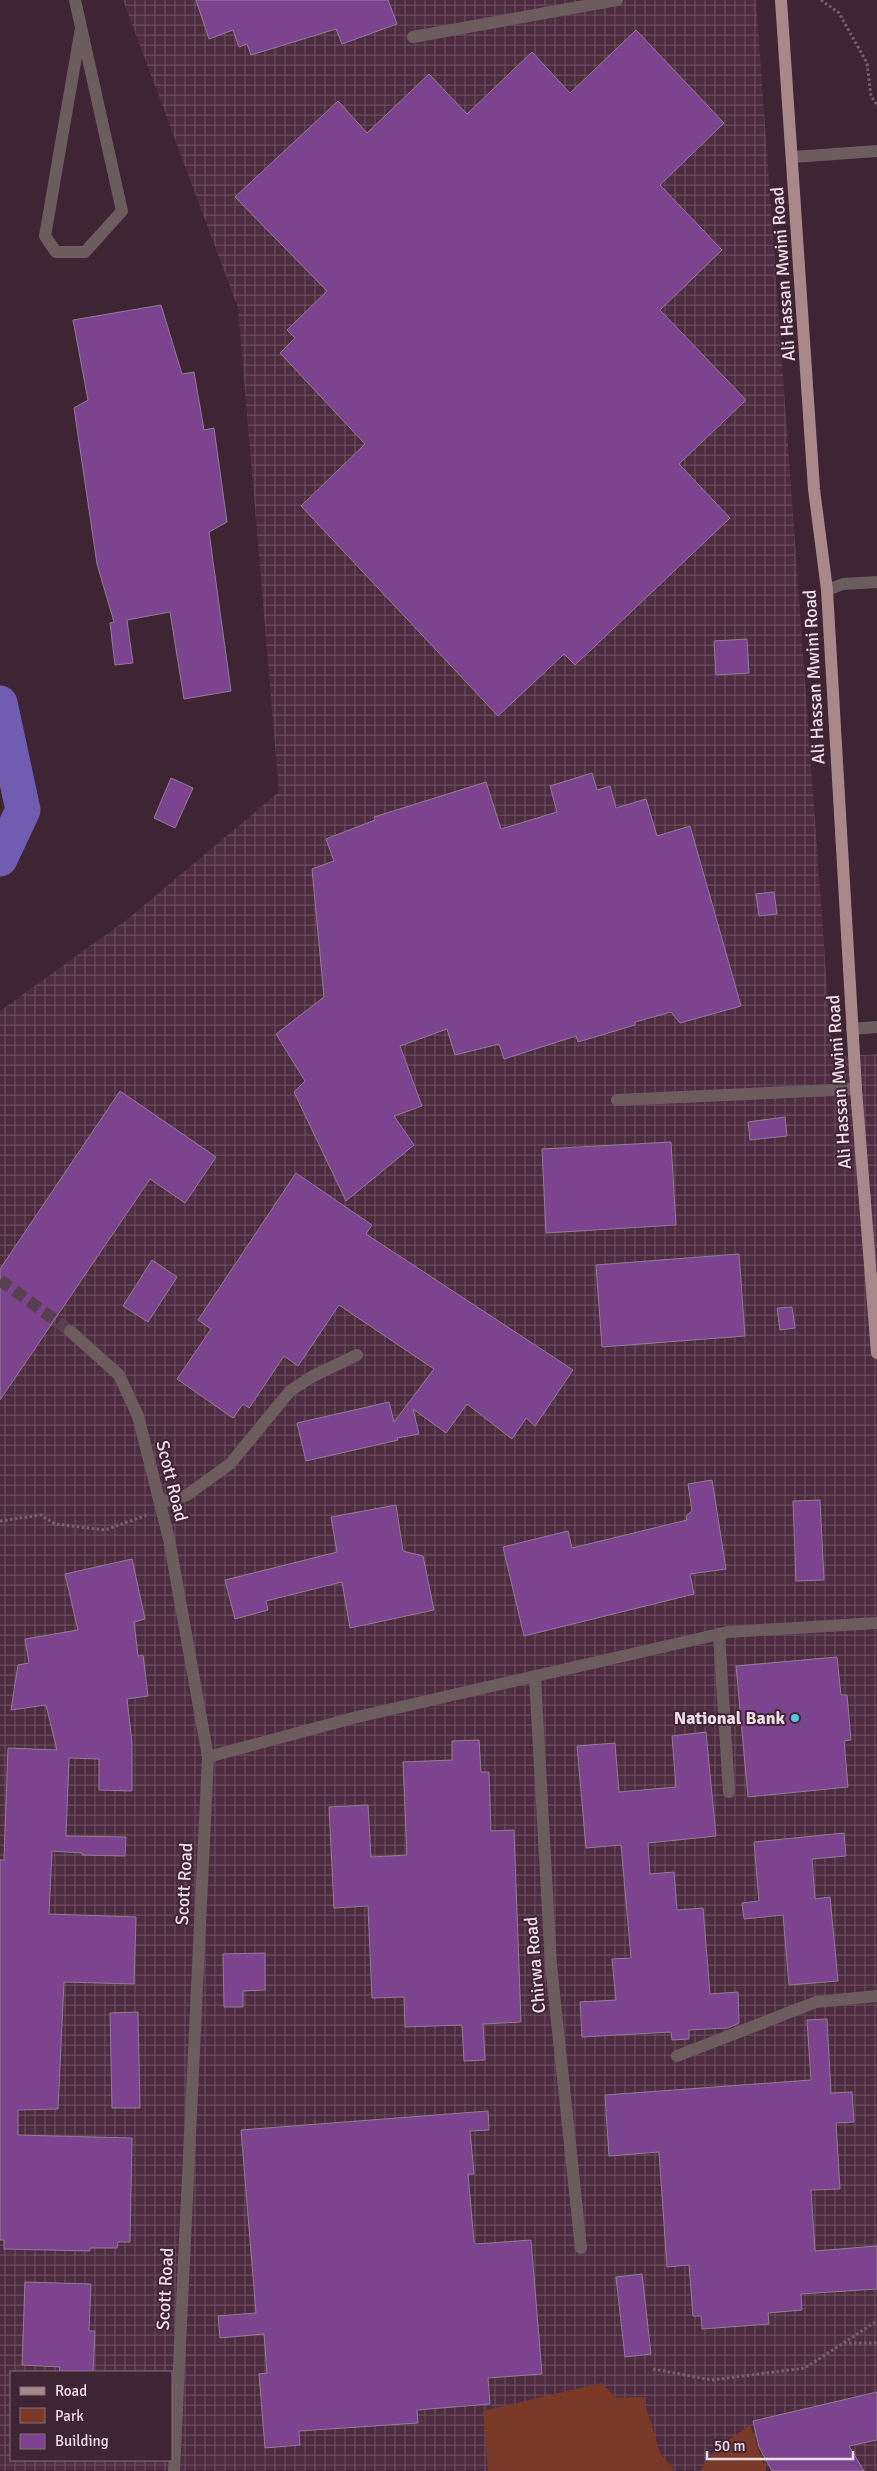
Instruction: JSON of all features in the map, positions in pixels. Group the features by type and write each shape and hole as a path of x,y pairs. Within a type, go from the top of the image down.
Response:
{"main road":[{"name":"Ali Hassan Mwini Road","path":"781,0 814,489 827,590 852,1029 877,1353"}],"street":[{"path":"75,0 122,211 86,252 56,252 45,236 81,28"},
{"path":"413,37 617,0"},
{"path":"793,157 877,151"},
{"path":"827,590 843,584 877,582"},
{"path":"852,1029 877,1026"},
{"path":"617,1100 856,1089"},
{"name":"Scott Road","path":"70,1331 118,1375 138,1416 169,1539 208,1756 174,2471"},
{"path":"161,1507 187,1495 230,1464 290,1391 313,1376 357,1355"},
{"path":"208,1756 357,1717 719,1634 877,1623"},
{"path":"719,1634 728,1792"},
{"name":"Chirwa Road","path":"535,1677 551,1965 581,2248"},
{"path":"677,2056 816,2002 877,1996"}],"path":[{"path":"821,0 839,13 867,63 871,96 877,105"},
{"path":"0,1521 41,1516 55,1524 105,1530 161,1507"},
{"path":"652,2369 712,2380 804,2368 877,2321"},
{"path":"843,2343 877,2343"}],"shaded area":[{"path":"123,0 756,0 832,1057 877,1054 877,2471 0,2471 0,1011 129,918 279,792 238,308"}],"green space":[{"path":"601,2383 617,2398 643,2397 660,2453 675,2471 488,2471 483,2411"},
{"path":"750,2425 766,2471 700,2471 717,2448"}],"building":[{"path":"196,0 388,0 397,24 342,44 336,29 251,55 247,44 239,47 233,30 209,39"},
{"path":"636,30 724,123 660,185 722,250 660,310 746,400 679,464 730,518 575,665 564,654 498,716 301,506 365,444 280,353 295,338 287,330 327,291 235,197 338,101 367,133 429,74 467,114 532,52 570,93"},
{"path":"161,305 182,374 194,372 204,430 214,428 227,522 209,532 231,691 184,699 170,612 127,620 133,663 115,665 110,623 114,622 97,564 74,408 88,400 73,320"},
{"path":"747,639 749,673 716,675 714,641"},
{"path":"592,773 597,790 610,786 616,808 646,799 657,836 690,826 741,1006 680,1023 671,1012 635,1022 635,1025 578,1042 576,1036 504,1059 499,1044 455,1055 447,1029 400,1046 422,1106 394,1116 414,1145 346,1201 294,1092 305,1081 276,1034 324,997 312,869 334,861 326,839 375,820 374,817 486,782 501,829 557,812 550,786"},
{"path":"171,778 193,788 175,828 154,818"},
{"path":"774,892 777,914 759,916 756,894"},
{"path":"120,1091 216,1157 185,1203 150,1179 0,1400 0,1269"},
{"path":"785,1117 787,1136 750,1140 748,1122"},
{"path":"671,1142 676,1225 546,1233 542,1149"},
{"path":"296,1173 372,1225 366,1234 573,1370 535,1426 526,1418 512,1439 467,1404 446,1433 413,1409 419,1434 306,1461 297,1423 389,1402 394,1422 434,1369 339,1305 298,1366 284,1356 249,1408 243,1404 233,1418 177,1379 211,1329 198,1320"},
{"path":"739,1254 745,1336 602,1347 596,1265"},
{"path":"152,1260 177,1277 148,1322 123,1306"},
{"path":"792,1307 795,1328 780,1330 777,1308"},
{"path":"712,1480 726,1569 690,1574 694,1594 524,1636 503,1547 568,1531 572,1548 687,1520 686,1516 692,1511 688,1484"},
{"path":"820,1500 824,1580 796,1581 793,1501"},
{"path":"396,1505 403,1551 423,1556 434,1610 350,1628 342,1582 266,1601 268,1610 235,1619 225,1580 337,1552 331,1517"},
{"path":"132,1559 145,1619 134,1622 138,1656 143,1655 148,1696 127,1699 132,1743 132,1791 99,1790 99,1759 69,1758 66,1836 126,1837 125,1856 82,1855 82,1853 52,1851 49,1914 136,1917 134,1984 64,1982 58,2109 18,2110 18,2135 132,2138 130,2242 118,2242 117,2248 90,2248 90,2251 4,2249 4,2240 0,2240 0,1860 4,1860 8,1748 57,1750 46,1705 11,1710 18,1665 29,1663 25,1639 78,1630 65,1574"},
{"name":"National Bank","path":"837,1657 841,1695 847,1695 851,1740 844,1741 848,1787 748,1797 736,1666"},
{"path":"706,1732 716,1836 648,1843 650,1874 674,1872 677,1910 703,1908 710,1994 738,1992 739,2023 728,2028 689,2030 689,2039 672,2040 671,2032 582,2037 580,2002 616,2000 612,1959 631,1958 621,1845 586,1848 577,1746 615,1743 619,1792 676,1787 672,1736"},
{"path":"479,1740 481,1772 489,1772 491,1831 514,1830 521,2022 483,2024 485,2060 464,2061 462,2025 405,2027 404,1997 372,1998 368,1906 334,1908 329,1807 368,1805 371,1857 407,1855 403,1762 452,1760 452,1741"},
{"path":"844,1833 846,1856 812,1859 815,1899 830,1897 838,1981 789,1985 783,1915 744,1919 742,1903 759,1901 754,1842"},
{"path":"265,1953 265,1990 243,1991 243,2007 224,2007 223,1954"},
{"path":"138,2012 140,2108 112,2108 110,2013"},
{"path":"827,2019 831,2093 852,2092 854,2122 836,2123 840,2189 811,2190 815,2251 877,2246 877,2289 801,2294 802,2310 768,2313 769,2324 702,2329 701,2316 693,2316 689,2265 667,2267 659,2152 609,2156 605,2095 811,2080 807,2020"},
{"path":"488,2111 489,2130 470,2131 474,2174 468,2174 474,2242 476,2244 531,2240 542,2374 488,2378 490,2404 417,2410 418,2423 299,2431 300,2445 265,2448 259,2374 267,2373 264,2334 220,2338 218,2316 256,2313 241,2130"},
{"path":"642,2274 651,2354 625,2357 616,2277"},
{"path":"25,2282 91,2284 89,2331 95,2331 93,2371 59,2371 60,2367 22,2365"},
{"path":"877,2392 877,2440 849,2446 864,2471 772,2471 759,2447 753,2421"}],"waterway":[{"path":"0,703 23,810 0,859"}],"tunnel":[{"path":"0,1280 70,1331"}],"place":[{"name":"National Bank","path":"795,1718"}]}
